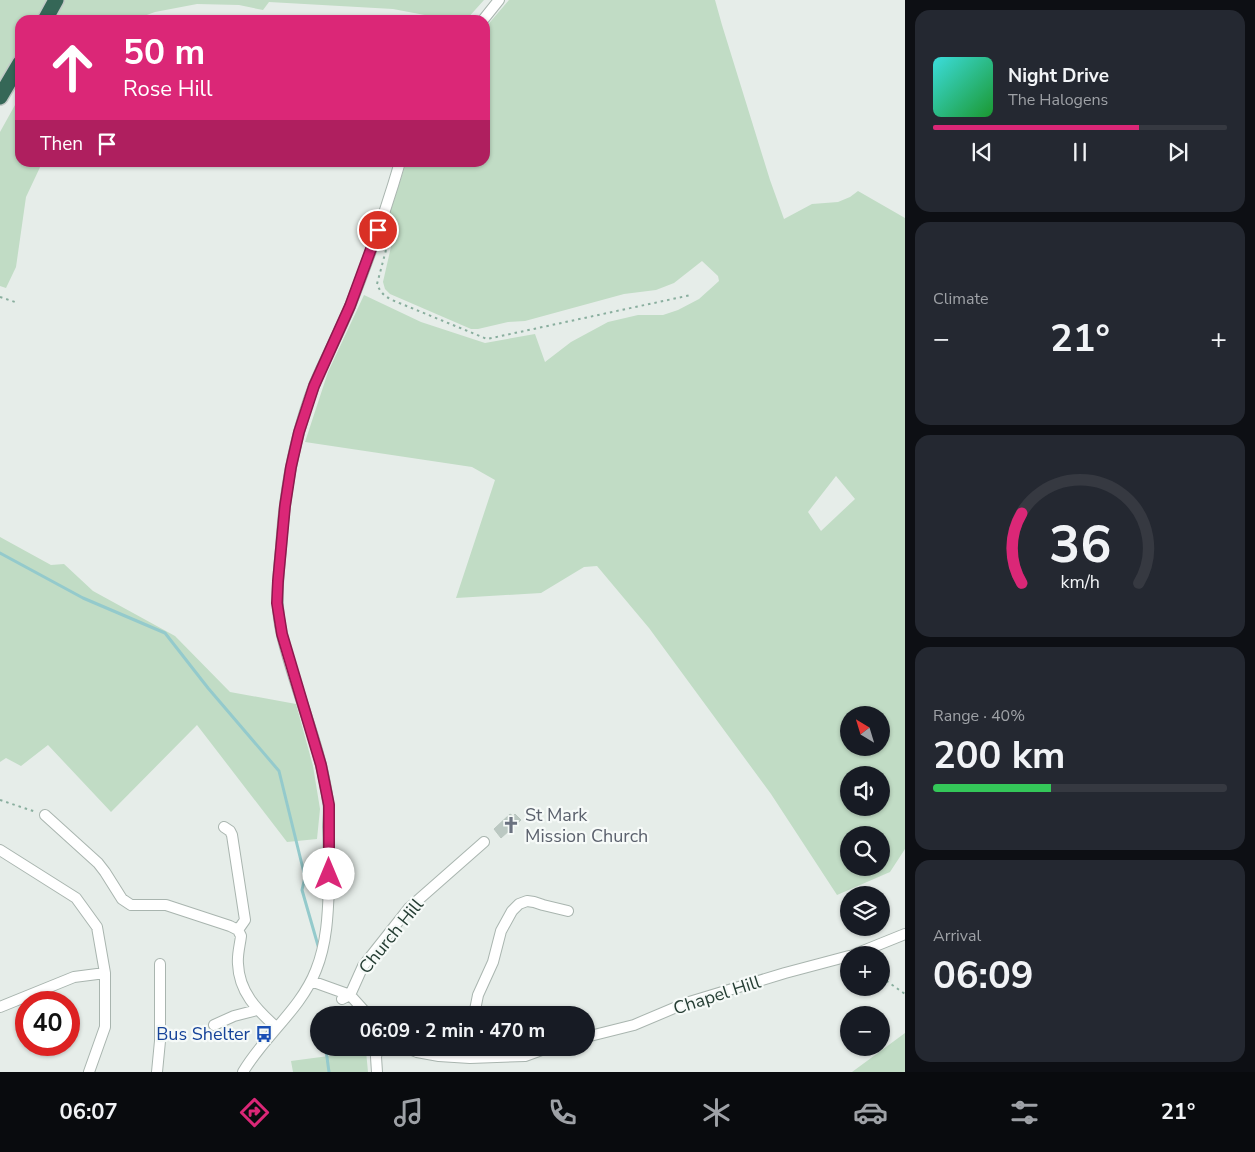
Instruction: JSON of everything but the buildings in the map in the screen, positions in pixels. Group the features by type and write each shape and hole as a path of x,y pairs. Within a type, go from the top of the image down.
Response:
{"highway":[{"path":"48,15 56,0"},
{"path":"0,97 15,72"}],"street":[{"path":"487,15 499,0"},
{"path":"243,1072 276,1027 313,982 322,950 327,920 329,805 321,765 282,634 277,603 285,506 299,432 314,386 350,306 386,210 399,167"},
{"path":"45,815 106,872 122,899 131,905 166,904 238,930 242,936 238,956 241,981 247,996 257,1010 276,1027"},
{"path":"224,827 232,835 245,920 238,930"},
{"name":"Church Hill","path":"346,998 363,966 409,908 484,842"},
{"path":"1,852 76,898 97,928 104,974 105,1027 89,1072"},
{"path":"476,1006 478,995 493,962 501,931 518,904 527,901 568,911"},
{"path":"875,946 905,934"},
{"name":"Chapel Hill","path":"595,1036 634,1025 686,1003 840,958"},
{"path":"157,1072 160,1041 160,964"},
{"path":"0,1007 74,977 104,974"},
{"path":"313,982 327,987 356,1006"},
{"path":"214,1025 234,1016 257,1010"},
{"path":"376,1056 377,1072"}],"path":[{"path":"378,230 386,240 386,250 377,284 380,291 400,304 486,339 691,295"},
{"path":"0,297 18,303"},
{"path":"0,800 45,815"},
{"path":"890,983 905,994"}],"green space":[{"path":"0,0 484,0 470,15 425,15 393,9 269,2 263,10 239,5 197,4 147,15 15,15 15,56 0,81"},
{"path":"509,0 715,0 770,180 784,219 812,204 838,202 858,191 905,218 905,849 890,872 890,826 840,826 840,876 881,876 858,886 840,886 840,894 837,895 771,794 649,628 597,566 584,567 541,593 456,598 495,480 472,467 305,442 328,372 364,295 421,322 485,343 535,334 545,362 571,342 608,322 638,315 663,315 678,310 699,299 719,281 718,276 702,261 674,283 656,290 624,294 525,321 508,322 471,329 390,294 385,289 383,282 393,238 392,234 385,228 405,167 490,167 490,22","holes":["836,476 855,499 821,531 808,512"]},
{"path":"15,105 15,167 40,167 26,197 16,267 6,288 0,286 0,132"},
{"path":"0,537 51,565 64,564 93,591 175,636 230,692 296,704 313,766 320,809 317,839 287,842 197,725 111,812 48,745 21,766 6,758 0,762"},
{"path":"905,1033 905,1072 852,1072 874,1056 890,1056 890,1044"},
{"path":"328,1056 366,1056 368,1072 293,1072 291,1061"}],"waterway":[{"path":"0,553 83,598 165,633 208,688 279,771 305,877 302,890 319,949"},
{"path":"327,1056 329,1072"}],"place":[{"name":"St Mark Mission Church","path":"511,825"},
{"name":"Bus Shelter","path":"264,1034"}],"route":[{"path":"329,874 329,805 321,765 282,634 277,603 278,581 285,506 299,432 314,386 350,306 378,230"}]}
